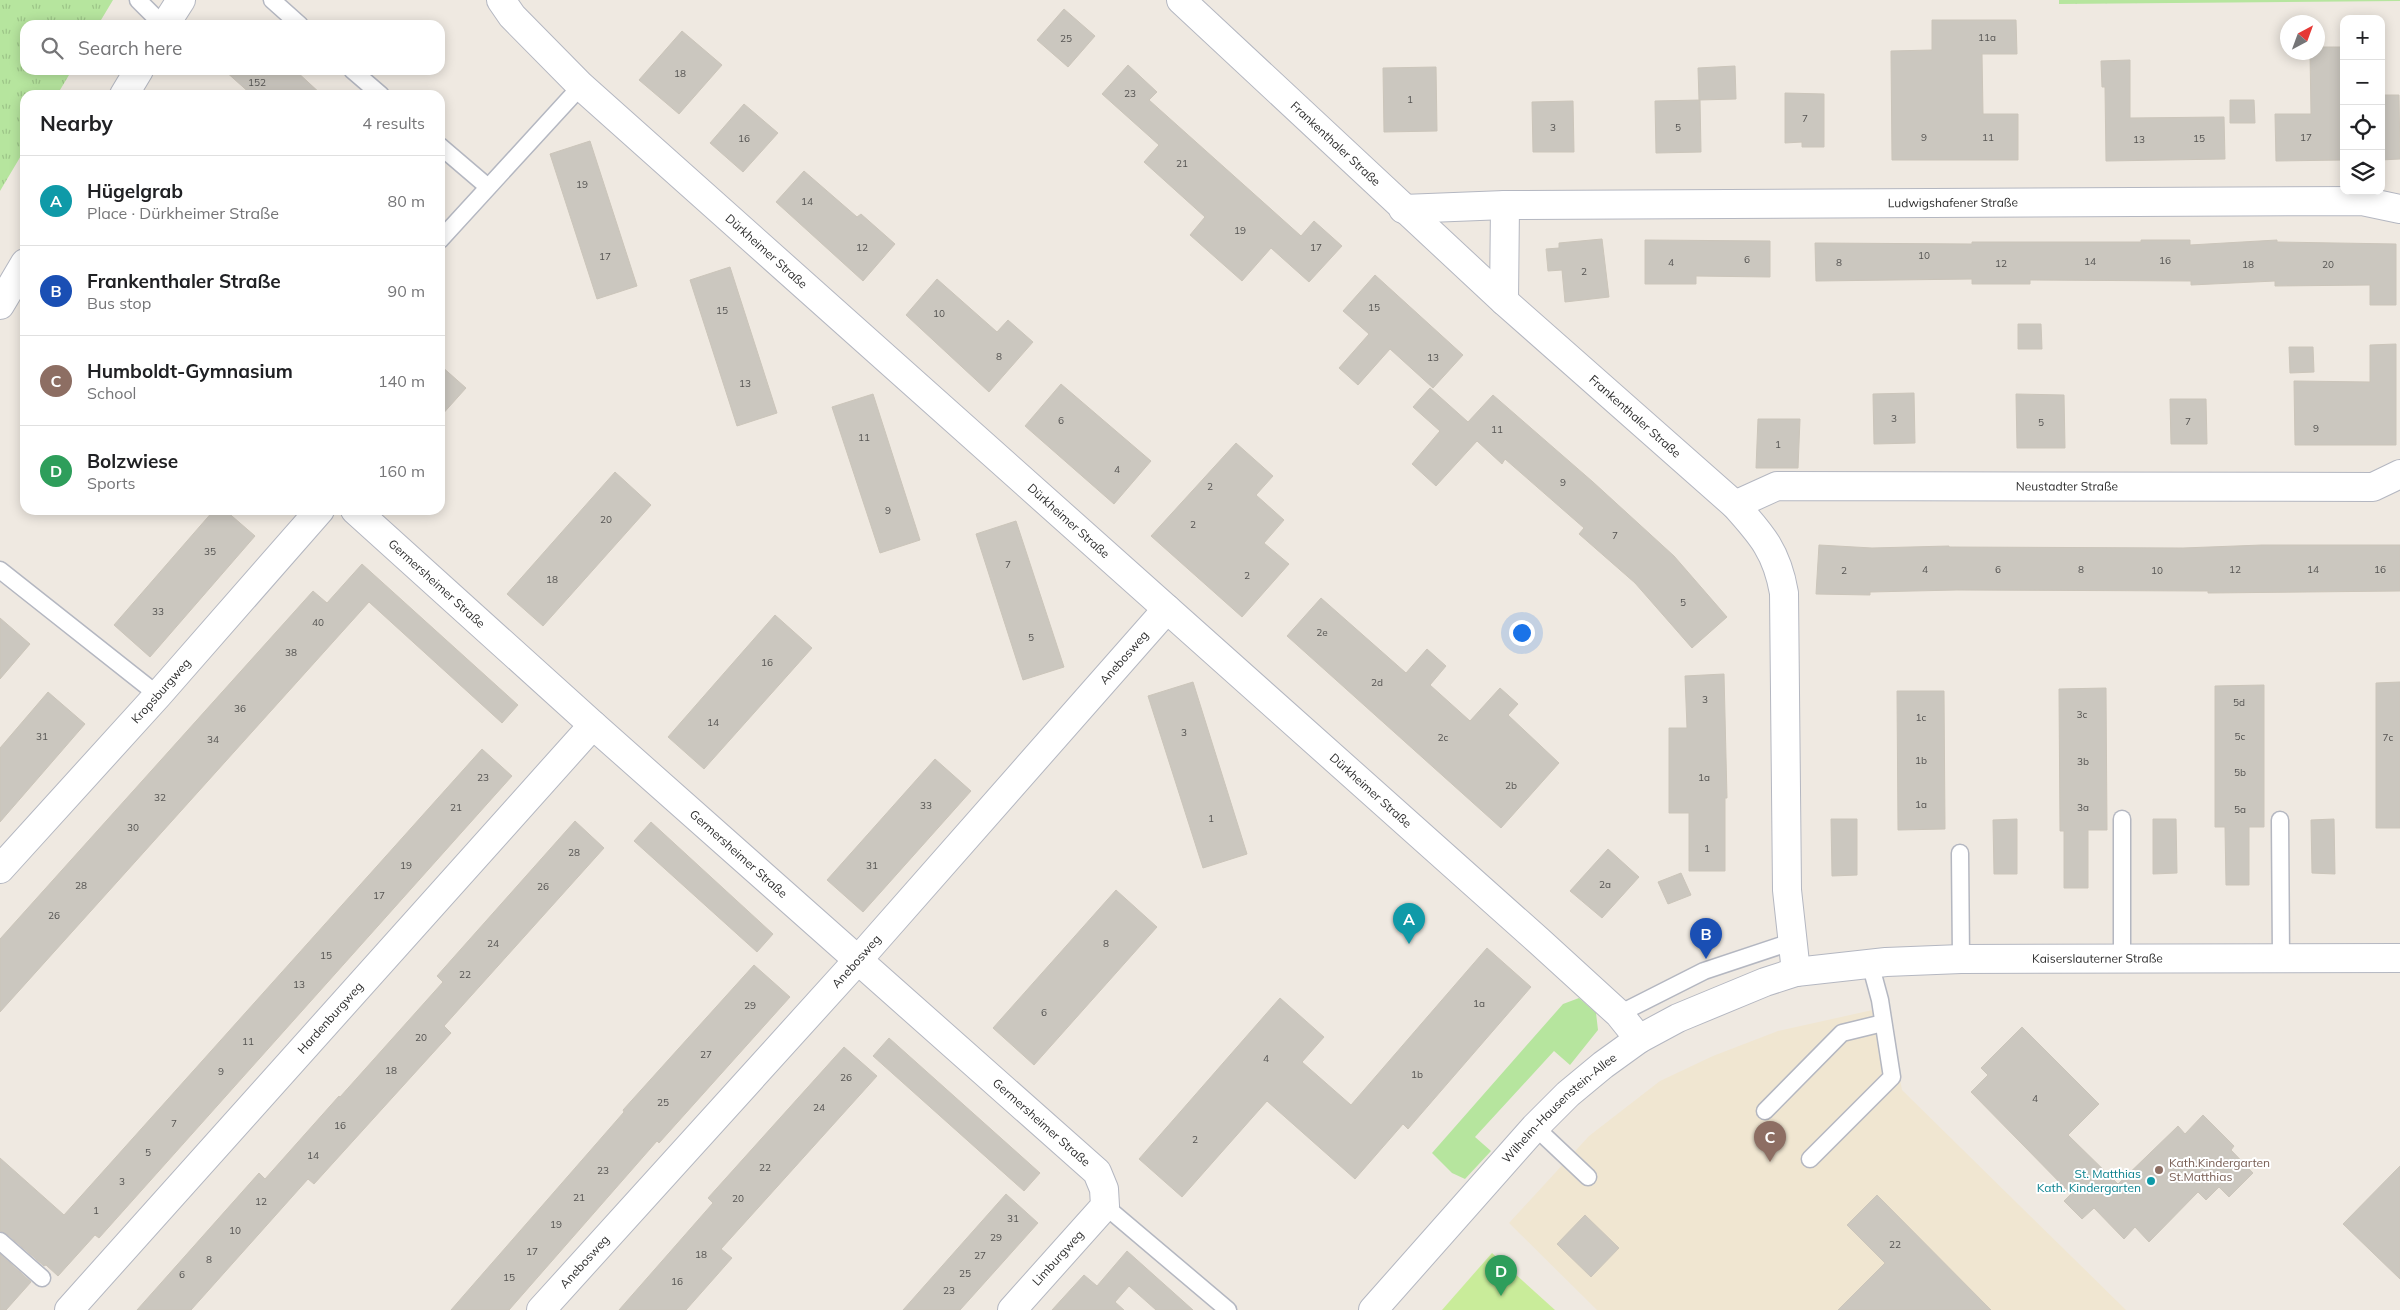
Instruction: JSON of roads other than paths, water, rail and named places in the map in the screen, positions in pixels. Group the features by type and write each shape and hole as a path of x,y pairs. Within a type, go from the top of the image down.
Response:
{"street":[{"path":"167,20 181,0"},
{"name":"Dürkheimer Straße","path":"501,0 512,16 581,86 1618,1014 1639,1039"},
{"name":"Frankenthaler Straße","path":"1181,0 1403,209 1735,505 1772,551 1780,570 1784,593 1787,890 1791,942 1796,972"},
{"path":"127,90 136,75"},
{"name":"Ludwigshafener Straße","path":"1403,209 1505,205 2362,201 2400,209"},
{"path":"1504,301 1505,205"},
{"path":"0,305 20,271"},
{"name":"Neustadter Straße","path":"1735,505 1777,486 2373,487 2400,474"},
{"name":"Kropsburgweg","path":"0,869 158,695 316,515"},
{"name":"Germersheimer Straße","path":"361,515 592,725 1097,1172 1104,1189 1105,1206"},
{"name":"Anebosweg","path":"541,1310 858,960 1167,609"},
{"name":"Hardenburgweg","path":"69,1310 592,725"},
{"name":"Kaiserslauterner Straße","path":"1796,972 1870,963 1961,959 2400,958"},
{"name":"Wilhelm-Hausenstein-Allee","path":"1373,1310 1535,1127 1582,1083 1639,1039 1714,1002 1796,972"},
{"name":"Limburgweg","path":"1012,1310 1105,1206"}],"lane":[{"path":"138,0 159,20"},
{"path":"272,0 294,20"},
{"path":"358,75 375,90"},
{"path":"445,235 581,86"},
{"path":"445,150 488,188"},
{"path":"0,570 158,695"},
{"path":"2122,819 2122,959"},
{"path":"2280,820 2281,959"},
{"path":"1960,852 1961,959"},
{"path":"1618,1014 1704,971 1791,942"},
{"path":"1810,1159 1892,1077 1880,1000 1870,963"},
{"path":"1765,1111 1842,1033 1883,1024"},
{"path":"1535,1127 1588,1177"},
{"path":"1105,1206 1228,1310"},
{"path":"0,1241 42,1278"}],"place":[{"name":"Hügelgrab","path":"1409,944"},
{"name":"Frankenthaler Straße","path":"1706,959"},
{"name":"Humboldt-Gymnasium","path":"1770,1162"},
{"name":"Kath.Kindergarten St.Matthias","path":"2159,1170"},
{"name":"St. Matthias Kath. Kindergarten","path":"2151,1181"},
{"name":"Bolzwiese","path":"1501,1296"}]}
